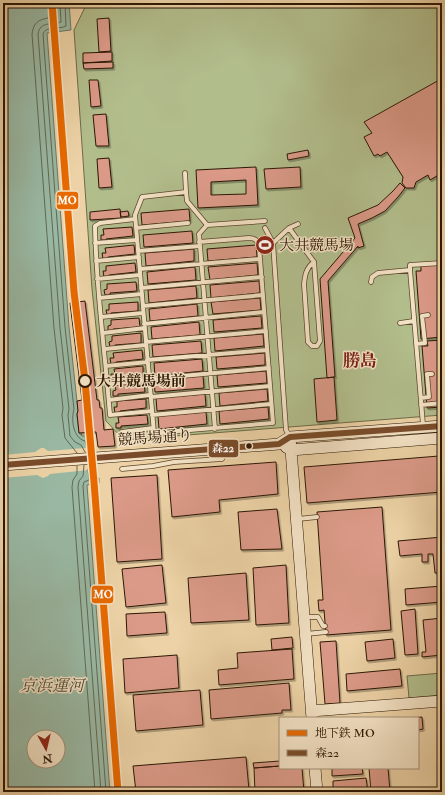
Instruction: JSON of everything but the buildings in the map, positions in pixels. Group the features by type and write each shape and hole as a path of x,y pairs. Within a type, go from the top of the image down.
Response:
{"street":[{"name":"競馬場通り","path":"3,465 279,444 290,438 442,426"},
{"path":"290,438 312,714 442,702"},
{"path":"279,444 291,450 442,438"},
{"path":"316,769 317,792"}],"lane":[{"path":"186,174 187,201 207,225"},
{"path":"138,251 253,238 258,241 273,423 154,433 153,428 151,396 143,313 135,215 142,197 186,192"},
{"path":"135,219 100,222 95,226 97,279 105,349 110,415 213,410 271,404"},
{"path":"215,429 199,234 207,225 265,221"},
{"path":"136,228 188,223"},
{"path":"273,243 289,228 298,224"},
{"path":"265,228 273,243 286,430 290,438"},
{"path":"289,228 314,262 320,341 317,346 312,346 308,342 304,284 304,275 308,267 314,262"},
{"path":"95,243 137,240"},
{"path":"96,261 139,257"},
{"path":"140,269 260,259"},
{"path":"423,428 410,265 442,263"},
{"path":"371,282 372,277 378,273 410,270"},
{"path":"97,279 140,275"},
{"path":"141,288 262,277"},
{"path":"99,298 142,294"},
{"path":"143,306 263,295"},
{"path":"103,333 206,318 264,312"},
{"path":"101,317 143,313"},
{"path":"416,344 425,343 422,316 428,315"},
{"path":"400,323 414,322"},
{"path":"105,349 266,331"},
{"path":"106,366 267,350"},
{"path":"108,384 269,368"},
{"path":"421,398 429,397 427,374 432,374"},
{"path":"109,400 270,386"},
{"path":"421,405 442,403"},
{"path":"122,432 153,428"},
{"path":"122,469 174,462 222,459 229,448"},
{"path":"296,519 317,518"},
{"path":"304,617 318,617 323,626 325,626"},
{"path":"305,634 326,632"}],"shaded area":[{"name":"大井競馬場","path":"87,3 442,3 442,415 124,440 106,421 92,289 74,30"},
{"path":"442,673 442,695 409,698 407,676"}],"water":[{"name":"京浜運河","path":"3,3 69,3 71,30 47,33 69,327 79,433 81,433 82,436 92,436 92,439 89,439 90,445 94,445 96,469 92,469 92,477 99,478 99,483 87,485 110,792 3,792"}],"pier":[{"path":"97,447 98,469 50,474 43,478 37,475 3,478 3,455 35,452 41,448 48,451"}],"metro line":[{"name":"MO","path":"52,3 74,292 85,381 94,482 118,792"}],"transit line":[{"name":"森22","path":"3,465 279,444 290,437 442,426"}],"place":[{"name":"大井競馬場","path":"265,245"},
{"name":"大井競馬場前","path":"85,381"}],"district":[{"name":"勝島","path":"360,360"}]}
